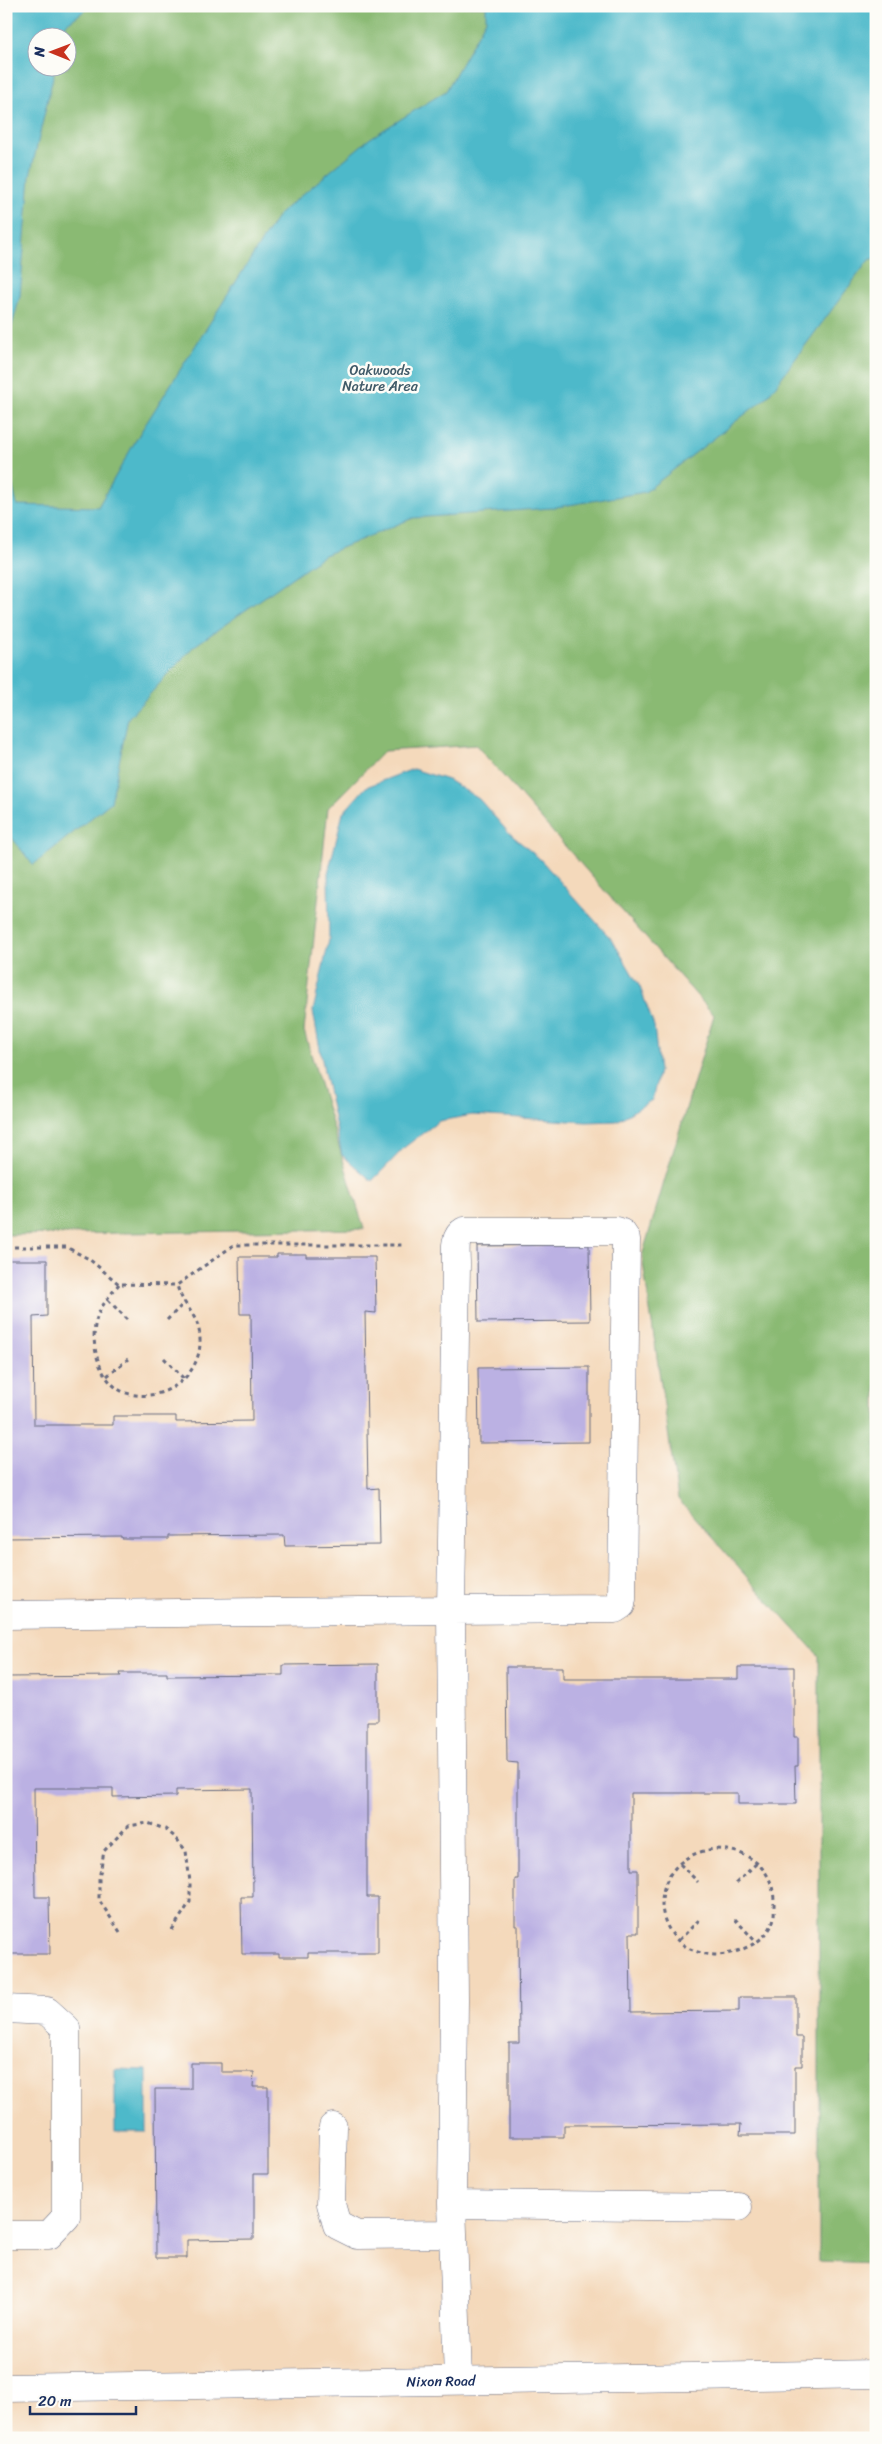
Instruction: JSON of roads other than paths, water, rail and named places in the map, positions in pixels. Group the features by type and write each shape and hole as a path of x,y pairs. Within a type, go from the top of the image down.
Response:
{"main road":[{"path":"6,1614 451,1610 615,1609 621,1605 626,1239 622,1233 617,1231 464,1231 459,1234 457,1239 451,1610 454,1990 452,2204 458,2379"},
{"path":"6,2009 47,2011 66,2028 66,2217 49,2235 6,2235"},
{"path":"333,2127 331,2204 337,2225 358,2235 453,2234"},
{"path":"452,2204 738,2207"},
{"name":"Nixon Road","path":"6,2388 458,2379 876,2374"}],"water":[{"path":"6,6 91,6 66,24 65,28 28,28 28,78 53,78 30,176 20,296 6,348"},
{"path":"486,6 876,6 876,257 868,261 767,397 645,492 551,508 413,518 324,555 193,647 128,718 111,802 33,865 6,830 6,458 17,505 98,507 140,433 279,214 369,139 446,91 486,20"},
{"path":"413,769 448,780 479,799 508,832 540,859 613,941 640,987 654,1026 659,1071 652,1100 617,1121 586,1122 472,1115 439,1121 406,1146 372,1181 342,1155 313,1011 329,940 328,873 343,813 366,787"},
{"path":"115,2069 147,2070 147,2132 115,2132"}],"park label":[{"name":"Oakwoods Nature Area","path":"380,378"}]}
